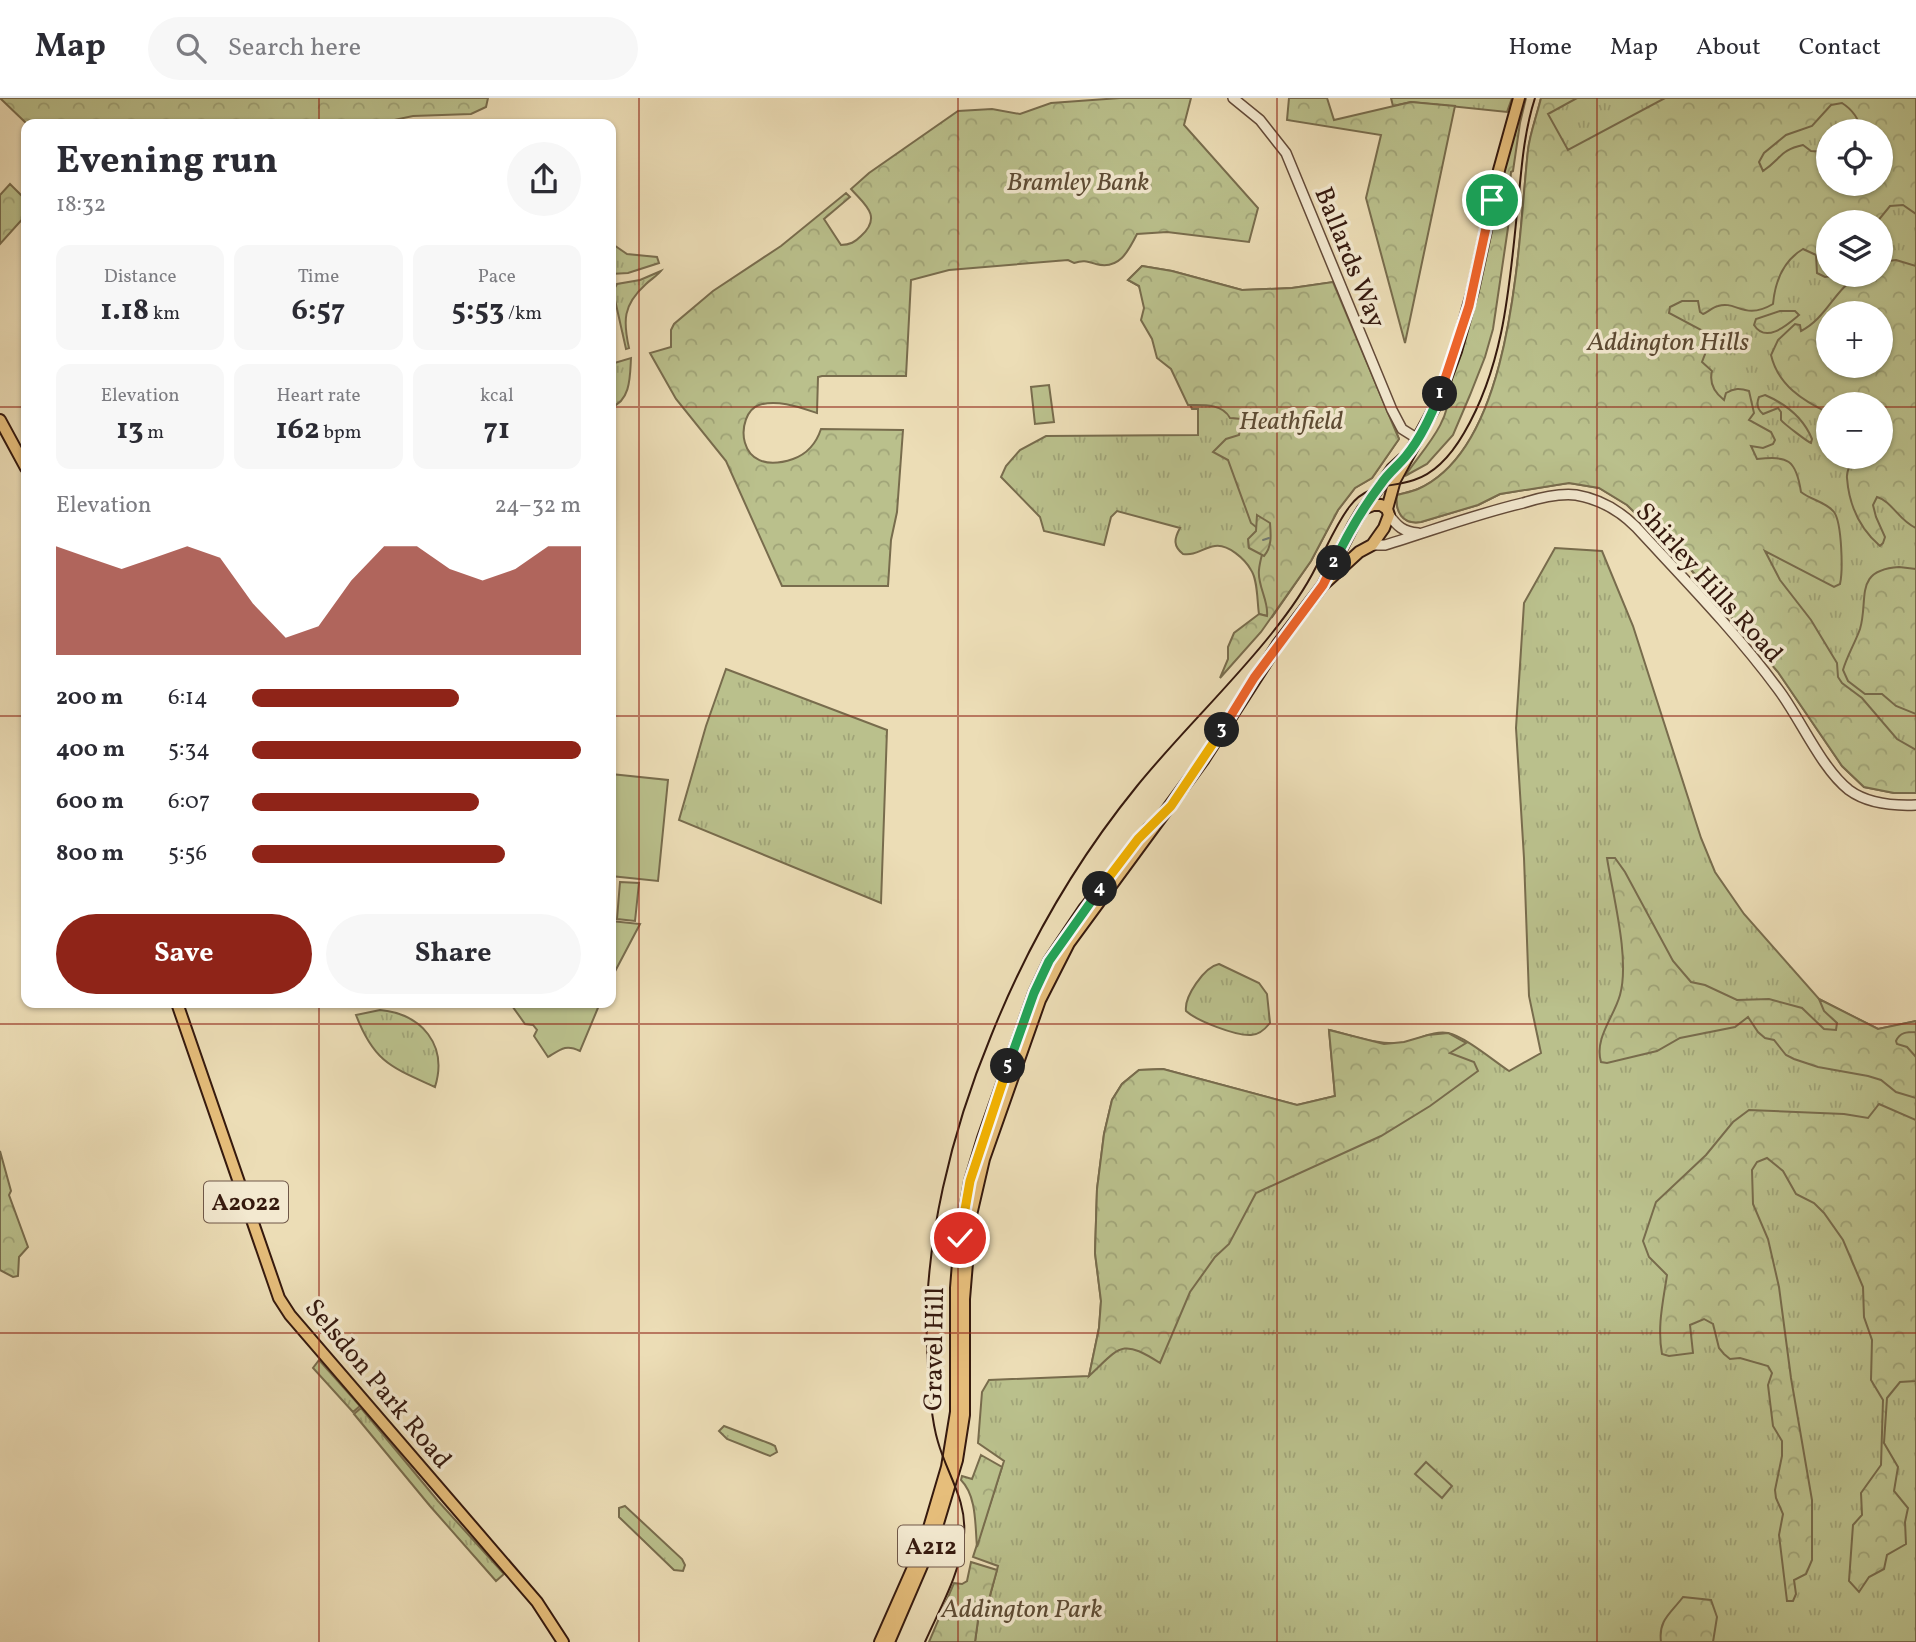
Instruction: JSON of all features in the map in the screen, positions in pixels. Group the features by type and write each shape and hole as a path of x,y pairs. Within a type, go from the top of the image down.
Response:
{"main road":[{"name":"A212","path":"1372,545 1384,528 1395,480 1440,394 1462,331 1499,170 1519,98"},
{"path":"0,420 21,459"},
{"name":"A212","path":"1363,509 1392,469 1406,457"},
{"path":"1363,509 1381,505 1388,512"},
{"name":"Gravel Hill","path":"888,1642 933,1540 957,1460 964,1415 963,1309 975,1196 991,1139 1040,1000 1069,943 1204,760 1254,678 1323,585 1363,509"},
{"path":"1347,536 1351,547 1359,552"},
{"name":"Gravel Hill","path":"1323,585 1359,552 1372,545"},
{"name":"Gravel Hill","path":"880,1642 926,1538 947,1467 956,1412 956,1288 962,1221 973,1170 996,1098 1034,993 1058,947 1138,839 1171,806"},
{"name":"Selsdon Park Road","path":"179,1008 284,1307 537,1602 563,1642"}],"street":[{"name":"Ballards Way","path":"1233,98 1260,120 1286,153 1392,410 1402,429 1418,439"},
{"name":"Shirley Hills Road","path":"1372,545 1385,545 1485,512 1554,496 1573,495 1608,506 1636,527 1752,657 1787,701 1843,784 1852,792 1872,801 1899,806 1916,805"},
{"path":"1388,512 1396,525 1406,532 1423,533"}],"green space":[{"path":"0,98 488,98 486,107 471,114 399,119 22,119"},
{"name":"Bramley Bank","path":"1120,98 1191,98 1184,125 1258,208 1249,242 1167,232 1137,234 1122,258 1111,264 1085,261 1074,263 1068,260 949,270 911,280 906,376 818,377 817,413 788,404 766,403 751,410 744,431 750,453 759,460 774,463 803,454 814,444 821,429 903,430 888,586 782,586 726,461 676,399 650,353 671,347 671,330 674,324 713,291 781,246 846,193 850,197 824,219 841,245 857,240 867,229 871,216 866,205 851,189 869,173 958,111 992,109 1020,114 1051,103"},
{"path":"1289,98 1327,98 1334,120 1411,102 1455,106 1405,343 1366,198 1381,135 1287,120"},
{"path":"1391,98 1512,98 1507,112 1411,102 1393,106"},
{"path":"1523,98 1526,98 1511,172 1507,218 1509,221 1493,329 1485,357 1453,435 1427,464 1405,476 1446,413 1449,388 1465,334 1492,212 1499,212 1504,207 1503,202 1496,199"},
{"name":"Addington Hills","path":"1541,98 1916,98 1916,793 1894,793 1864,787 1842,766 1778,672 1681,558 1627,505 1599,488 1569,483 1500,494 1478,505 1421,522 1409,521 1401,516 1397,495 1418,489 1450,466 1475,431 1493,387 1506,338 1514,286 1532,131"},
{"name":"Addington Hills","path":"1541,98 1577,98 1548,114 1568,150 1665,98 1916,98 1916,214 1903,205 1890,206 1887,210 1816,210 1816,255 1803,249 1790,260 1781,273 1773,304 1755,311 1724,305 1703,314 1698,301 1682,301 1670,307 1669,313 1707,333 1707,349 1702,362 1712,371 1712,384 1724,400 1726,393 1734,389 1749,391 1754,413 1749,420 1771,432 1775,440 1773,444 1763,448 1751,446 1757,459 1776,458 1789,462 1796,472 1801,492 1834,512 1842,558 1840,584 1834,587 1765,551 1780,580 1811,620 1837,663 1838,677 1842,683 1862,698 1897,739 1916,750 1916,793 1894,793 1864,787 1842,766 1778,672 1681,558 1627,505 1599,488 1569,483 1500,494 1478,505 1421,522 1409,521 1401,516 1397,495 1418,489 1450,466 1475,431 1493,387 1506,338 1514,286 1532,131"},
{"path":"10,184 21,195 21,221 0,244 0,195"},
{"path":"616,246 627,254 657,257 659,263 628,273 616,274"},
{"path":"1893,260 1916,266 1916,528 1877,497 1873,505 1885,537 1880,546 1856,515 1847,475 1849,469 1893,469 1893,392 1816,392 1816,406 1793,391 1779,375 1771,355 1778,340 1795,324 1800,325 1801,331 1816,320 1816,378 1893,378 1893,301 1833,301 1843,288 1893,287"},
{"name":"Heathfield","path":"1142,266 1172,271 1242,290 1292,288 1333,282 1399,439 1372,478 1355,488 1338,510 1311,561 1272,617 1259,614 1253,574 1245,561 1231,550 1215,546 1192,554 1183,554 1177,548 1176,542 1180,528 1117,511 1111,517 1104,545 1044,531 1040,517 1001,477 1006,466 1020,450 1046,436 1198,435 1198,409 1192,409 1139,286 1128,280"},
{"name":"Heathfield","path":"1142,266 1172,271 1242,290 1292,288 1333,282 1399,439 1372,478 1355,488 1338,510 1311,561 1261,632 1220,678 1234,633 1259,614 1267,616 1259,576 1266,535 1251,523 1228,460 1213,452 1226,439 1239,435 1242,419 1230,418 1217,407 1188,405 1171,369 1157,358 1152,339 1141,320 1144,308 1139,286 1128,280"},
{"path":"661,271 632,299 626,314 629,348 626,349 616,304 616,286"},
{"path":"1780,311 1795,311 1799,315 1783,328 1770,333 1764,333 1754,325 1756,319"},
{"path":"631,358 626,393 616,405 616,362"},
{"path":"1049,385 1054,422 1035,424 1031,387"},
{"path":"1765,395 1787,407 1799,418 1812,439 1811,443 1781,420 1778,408 1763,414 1761,412 1758,400"},
{"path":"1257,515 1270,523 1270,545 1264,556 1249,548 1248,539 1256,531"},
{"name":"Addington Park","path":"1555,548 1602,551 1633,626 1701,838 1715,872 1744,914 1819,999 1878,1029 1916,1021 1916,1642 975,1642 979,1613 989,1599 998,1566 973,1557 1004,1461 978,1443 982,1392 989,1380 1089,1376 1099,1328 1101,1301 1095,1253 1097,1189 1104,1134 1112,1100 1122,1084 1139,1070 1163,1069 1297,1105 1335,1096 1329,1030 1390,1043 1448,1033 1470,1044 1509,1071 1541,1053 1529,996 1516,728 1524,603"},
{"path":"1884,569 1916,569 1916,714 1896,706 1882,694 1865,694 1848,681 1843,670 1860,629 1869,580"},
{"path":"726,669 887,730 881,903 679,820 706,726"},
{"path":"616,775 668,780 658,881 616,877"},
{"path":"1607,858 1615,858 1625,872 1673,961 1691,982 1705,985 1737,1000 1769,999 1802,1008 1824,1029 1836,1030 1837,1023 1824,1011 1819,999 1878,1029 1916,1021 1916,1032 1902,1034 1896,1041 1897,1044 1907,1047 1916,1057 1916,1098 1896,1092 1881,1080 1818,1067 1794,1059 1786,1055 1774,1040 1765,1038 1758,1032 1748,1017 1735,1027 1680,1038 1657,1051 1607,1063 1601,1062 1602,1036 1620,995 1623,980 1620,927"},
{"path":"620,882 639,883 635,921 617,919"},
{"path":"616,922 640,924 616,970"},
{"path":"1219,964 1259,983 1267,994 1270,1023 1259,1033 1244,1035 1227,1030 1186,1011 1188,998 1196,983 1213,966"},
{"path":"514,1008 598,1008 580,1051 567,1048 548,1057 534,1036 537,1030 533,1025 525,1024"},
{"path":"380,1010 408,1018 428,1034 438,1058 435,1087 395,1068 377,1053 356,1015"},
{"path":"1329,1030 1384,1044 1448,1033 1466,1043 1450,1053 1474,1062 1478,1071 1430,1106 1381,1136 1256,1193 1229,1244 1215,1257 1190,1292 1160,1363 1137,1350 1122,1349 1089,1376 1099,1328 1101,1301 1095,1253 1097,1189 1104,1134 1112,1100 1122,1084 1139,1070 1163,1069 1297,1105 1335,1096"},
{"path":"1879,1104 1916,1120 1916,1381 1900,1382 1887,1398 1884,1443 1898,1467 1894,1491 1908,1508 1905,1522 1906,1544 1887,1555 1884,1569 1869,1577 1859,1592 1849,1581 1853,1525 1862,1515 1861,1493 1881,1465 1883,1400 1871,1380 1872,1340 1864,1317 1863,1287 1843,1240 1824,1213 1814,1203 1796,1194 1783,1171 1767,1158 1757,1162 1752,1170 1753,1204 1768,1239 1779,1287 1812,1500 1812,1560 1806,1574 1794,1580 1796,1594 1793,1601 1787,1601 1779,1535 1783,1514 1775,1490 1782,1456 1782,1441 1773,1426 1768,1385 1772,1373 1768,1366 1740,1358 1730,1359 1719,1348 1713,1324 1704,1319 1690,1325 1693,1353 1669,1356 1662,1354 1660,1324 1667,1275 1649,1257 1643,1241 1656,1202 1706,1155 1733,1122 1749,1110 1844,1114 1868,1118"},
{"path":"0,1151 11,1191 9,1195 28,1247 19,1257 18,1276 13,1277 0,1270"},
{"path":"319,1360 360,1406 353,1412 313,1368"},
{"path":"361,1408 438,1501 504,1574 496,1581 354,1414"},
{"path":"724,1426 771,1444 777,1452 770,1456 727,1439 719,1431"},
{"path":"981,1455 1002,1467 977,1547 973,1503 961,1480 962,1476 972,1479"},
{"path":"1426,1462 1452,1486 1442,1498 1415,1474"},
{"path":"625,1506 682,1559 685,1565 683,1571 674,1570 619,1517 619,1508"},
{"path":"971,1562 997,1570 989,1599 979,1613 975,1642 929,1642 954,1583 962,1584 967,1581"},
{"path":"1683,1597 1711,1600 1717,1617 1713,1642 1661,1642 1663,1622"}],"waterway":[{"path":"1263,540 1269,538"}],"tram line":[{"path":"925,1642 959,1563 964,1535 962,1510 938,1442 931,1408 927,1346 930,1268 935,1228 953,1148 991,1036 1020,970 1073,874 1153,766 1256,653 1284,618 1306,585 1350,506 1371,490 1414,480 1430,472 1449,454 1464,433 1478,405 1498,347 1509,286 1524,145 1535,98"}],"route":[{"path":"960,1238 970,1181 983,1138 1034,993 1049,961 1111,874 1138,839 1171,806 1204,760 1254,678 1323,585 1354,524 1382,482 1406,457 1423,430 1440,394 1462,331 1492,200"}]}
